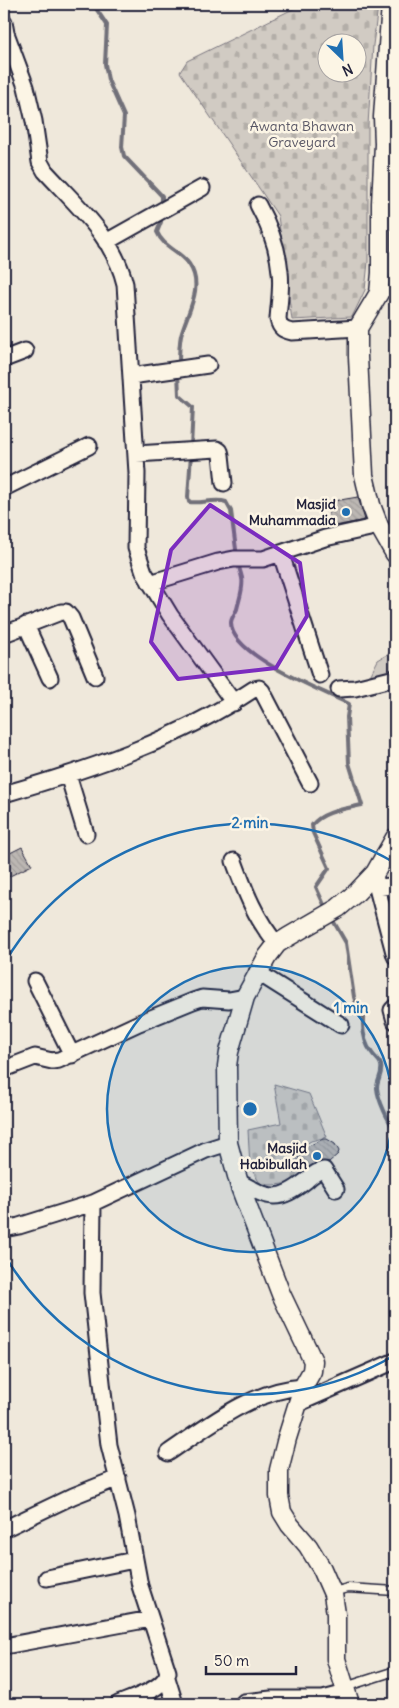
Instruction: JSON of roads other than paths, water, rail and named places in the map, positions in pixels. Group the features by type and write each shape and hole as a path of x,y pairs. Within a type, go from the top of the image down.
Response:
{"street":[{"path":"391,4 383,117 390,141 381,203 381,273 387,292 358,328 358,357 364,475 371,505 379,526 395,554"},
{"path":"4,22 6,33 26,87 34,121 40,162 45,171 91,220 122,270 125,284 136,454 138,499 136,548 144,572 191,646 234,703"},
{"path":"106,242 202,188"},
{"path":"258,205 266,221 280,272 279,326 283,330 292,332 358,328"},
{"path":"4,359 25,351"},
{"path":"131,376 208,365"},
{"path":"4,488 89,446"},
{"path":"136,454 217,449 220,451 224,483"},
{"path":"150,583 218,562 238,559 263,559 324,538 379,526"},
{"path":"281,554 320,675"},
{"path":"4,634 61,612 66,612 71,618 95,676"},
{"path":"26,625 50,678"},
{"path":"339,689 355,688 395,678"},
{"path":"4,794 114,759 207,718 259,688 262,690 310,784"},
{"path":"68,775 86,834"},
{"path":"244,1702 270,1699 322,1699 347,1695 336,1659 336,1614 332,1592 322,1569 308,1546 290,1525 282,1512 278,1496 279,1470 286,1438 303,1387 312,1371 313,1362 281,1294 239,1182 228,1143 227,1066 233,1034 244,997 257,972 277,944 329,913 376,880 395,838"},
{"path":"234,861 253,910 277,944"},
{"path":"376,880 395,885"},
{"path":"376,880 395,956"},
{"path":"257,972 342,1025"},
{"path":"35,981 72,1055"},
{"path":"4,1069 35,1057 52,1061 59,1060 139,1022 202,998 229,1000 244,997"},
{"path":"395,1006 392,1010 395,1021"},
{"path":"4,1228 19,1226 93,1203 206,1150 228,1143"},
{"path":"239,1182 258,1192 271,1196 281,1195 296,1189 313,1175 324,1170 336,1189"},
{"path":"93,1203 93,1308 108,1439 127,1516 140,1586 168,1672 167,1678 162,1685 118,1704"},
{"path":"297,1404 395,1361"},
{"path":"168,1453 238,1407 273,1392 303,1387"},
{"path":"4,1529 73,1496 118,1478"},
{"path":"47,1578 134,1560"},
{"path":"4,1646 150,1619"},
{"path":"167,1678 175,1704"}],"lane":[{"path":"332,1592 348,1588 395,1591"},
{"path":"347,1695 395,1671"}],"waterway":[{"path":"93,4 107,25 105,64 108,80 124,116 122,147 124,156 162,196 162,205"},
{"path":"161,214 161,222 157,232 163,242 189,264 195,282 193,300 181,335 179,366"},
{"path":"178,373 179,395 193,407 191,447"},
{"path":"191,454 189,502 226,502 231,511 237,557"},
{"path":"238,563 242,585 237,609 231,621 235,635 246,648 262,660 349,704 347,717 349,763 362,805 328,814 312,825 313,833 329,868 316,887 326,909"},
{"path":"331,917 346,943 354,997 356,1003 364,1009 363,1026 366,1043 381,1065 377,1085 379,1098 395,1130"}],"place":[{"name":"Masjid Muhammadia","path":"346,512"},
{"name":"Masjid Habibullah","path":"317,1156"}],"park label":[{"name":"Awanta Bhawan Graveyard","path":"302,134"}]}
